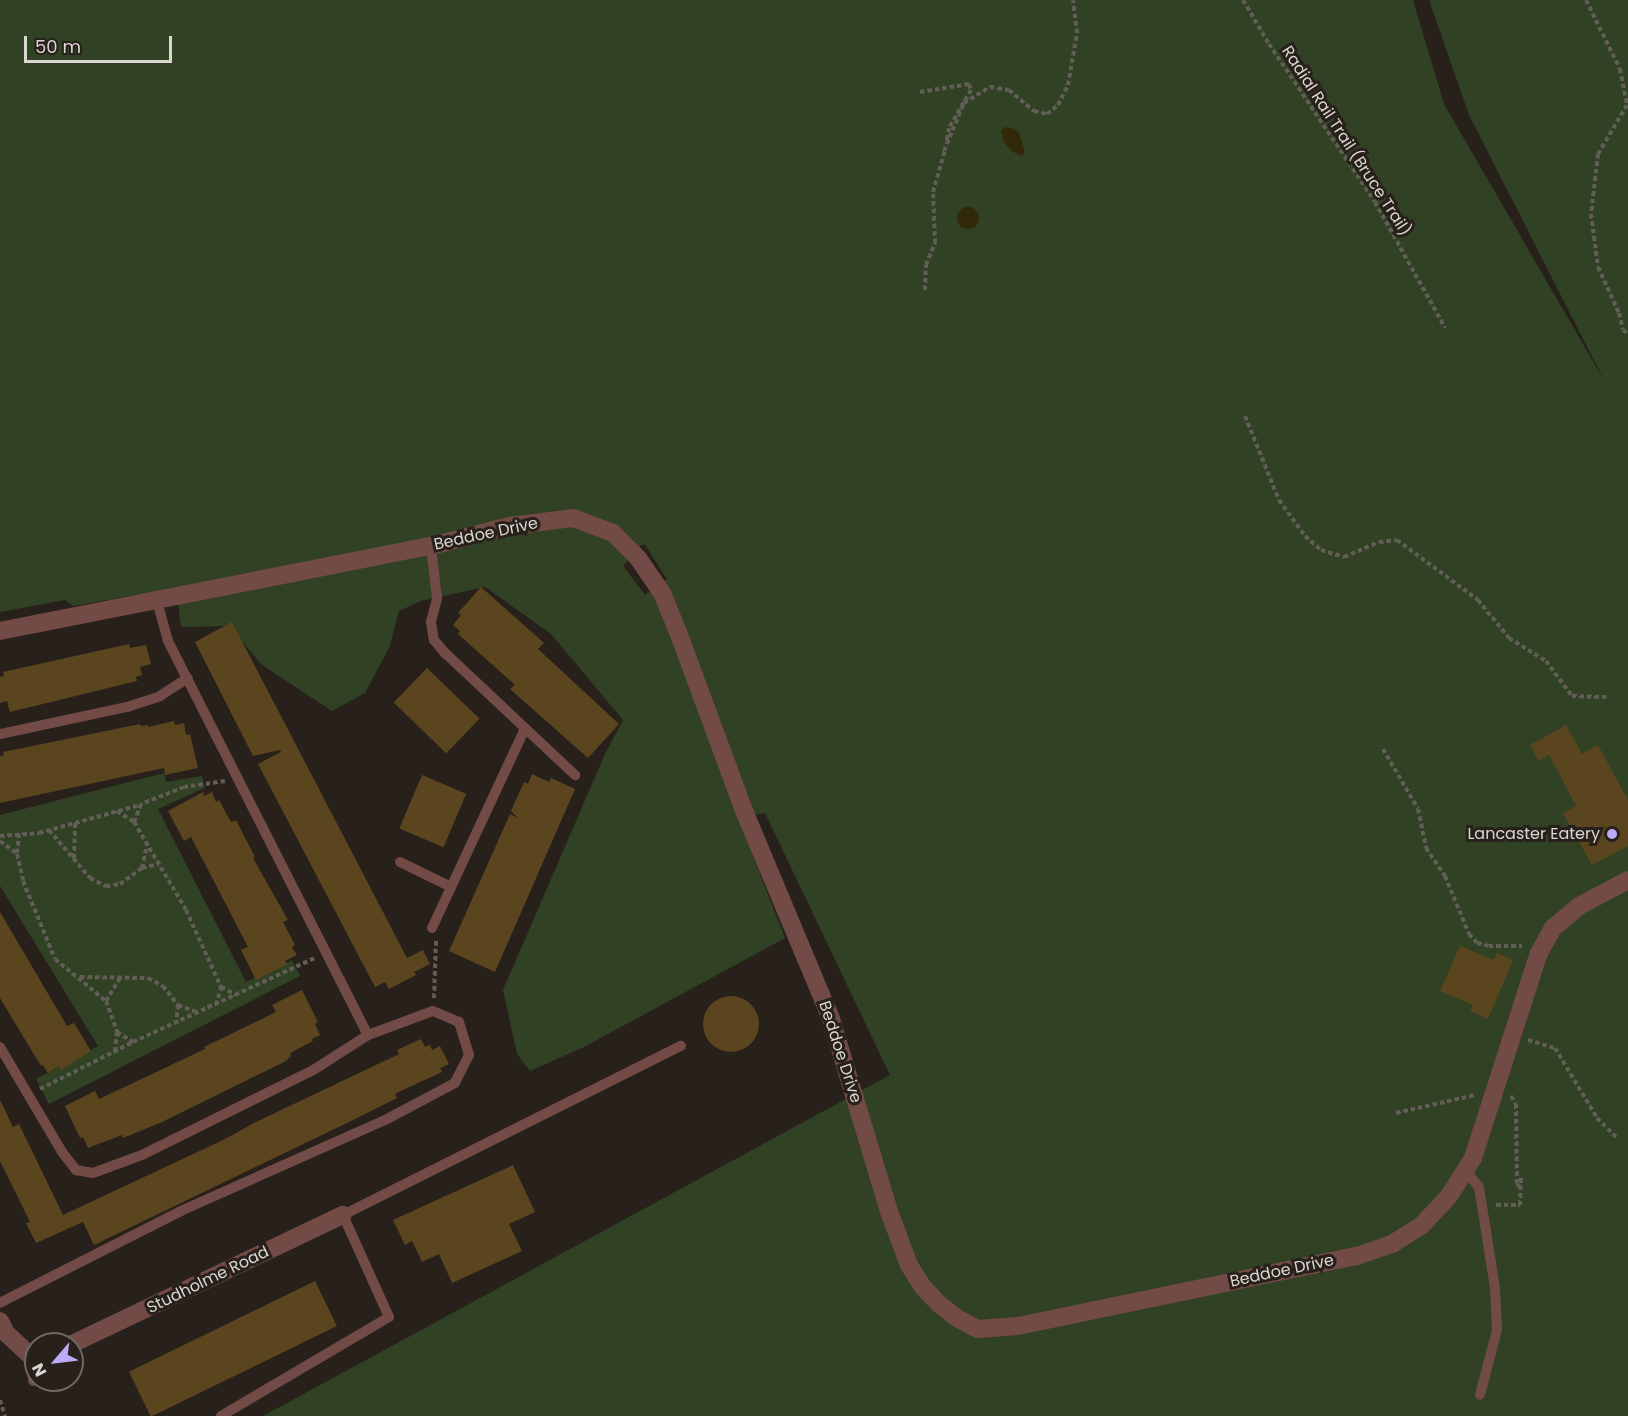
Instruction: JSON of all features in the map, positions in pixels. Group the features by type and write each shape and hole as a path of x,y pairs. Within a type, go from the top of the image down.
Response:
{"street":[{"name":"Beddoe Drive","path":"0,631 431,546 509,526 573,518 613,533 638,558 662,593 717,732 745,813 831,1019 890,1214 909,1265 923,1287 957,1318 978,1329 1018,1326 1357,1256 1392,1244 1421,1226 1449,1196 1473,1158 1543,946 1553,928 1579,906 1628,880"},
{"name":"Studholme Road","path":"84,1338 343,1215"},
{"path":"0,1321 6,1333 24,1348"}],"lane":[{"path":"431,546 437,599 431,622 434,640 575,775"},
{"path":"157,601 168,641 368,1035"},
{"path":"0,734 127,707 160,696 188,678"},
{"path":"432,928 525,729"},
{"path":"400,862 451,887"},
{"path":"0,1047 62,1152 76,1170 93,1173 142,1155 295,1079 368,1035 434,1011 459,1022 469,1054 455,1083 385,1120 182,1211 0,1303"},
{"path":"221,1416 389,1317 343,1215 681,1046"},
{"path":"1465,1170 1479,1188 1495,1288 1497,1330 1480,1395"}],"path":[{"path":"944,151 964,103 990,87 1009,90 1034,111 1047,114 1058,105 1068,85 1077,33 1073,0"},
{"name":"Radial Rail Trail (Bruce Trail)","path":"1243,0 1269,44 1376,202 1444,328"},
{"path":"1586,0 1620,69 1627,105 1598,154 1591,214 1598,267 1619,314 1623,330 1628,334"},
{"path":"920,92 969,84 971,90 949,128 933,192 935,243 926,265 925,290"},
{"path":"1245,416 1279,500 1305,536 1321,550 1344,557 1379,542 1397,540 1478,600 1509,638 1546,661 1572,696 1608,697"},
{"path":"1383,749 1418,809 1426,848 1445,876 1469,934 1477,943 1489,946 1543,946"},
{"path":"0,836 49,830 141,804 184,787 239,779"},
{"path":"134,822 141,804"},
{"path":"117,811 134,822 159,864 186,910 221,987 237,995"},
{"path":"74,858 75,823"},
{"path":"49,830 90,878 106,886 120,884 142,868 159,864"},
{"path":"19,834 17,854 23,880 55,958 106,1001 117,1032 115,1052"},
{"path":"0,842 17,854"},
{"path":"142,868 147,844"},
{"path":"432,928 436,935 434,1011"},
{"path":"29,1095 133,1042 176,1024 326,952"},
{"path":"80,977 148,978 163,986 178,1005 199,1013"},
{"path":"106,1001 119,979"},
{"path":"216,1005 221,987"},
{"path":"176,1024 178,1005"},
{"path":"117,1032 133,1042"},
{"path":"1526,1040 1556,1048 1597,1118 1616,1137"},
{"path":"1396,1113 1495,1088 1516,1104 1517,1184 1521,1188"},
{"path":"1500,1204 1520,1205 1521,1178"},
{"path":"0,1400 5,1416"}],"green space":[{"path":"0,0 1413,0 1444,104 1605,382 1469,115 1429,0 1628,0 1628,1416 263,1416 890,1075 765,813 738,817 785,938 584,1047 530,1071 517,1054 503,990 605,754 623,720 551,634 485,587 421,601 399,611 390,646 365,693 332,711 262,665 229,626 181,627 176,588 73,606 65,600 0,612","holes":["641,545 645,545 667,579 645,595 623,566"]},
{"path":"164,773 166,782 202,776 205,788 158,809 246,982 292,960 300,976 49,1104 36,1079 98,1046 0,886 0,815"}],"sand":[{"path":"1005,127 1015,129 1019,133 1025,152 1022,156 1011,151 1003,140 1001,131"},
{"path":"964,207 972,207 979,214 979,222 972,229 964,229 957,222 957,214"}],"building":[{"path":"481,587 544,643 538,649 619,724 588,758 510,689 515,685 458,634 460,631 453,625 461,615 458,613"},
{"path":"232,622 407,958 423,950 430,964 414,972 416,975 389,989 385,982 375,987 258,764 281,752 280,750 253,756 195,642"},
{"path":"129,644 130,648 146,645 151,664 140,667 142,675 136,677 137,681 10,712 7,701 0,703 0,677 4,676 3,672"},
{"path":"427,668 480,719 446,753 394,703"},
{"path":"174,721 175,725 184,723 186,735 190,734 198,768 165,775 164,768 0,803 0,756 4,755 3,752 140,724 141,726 148,725 148,727"},
{"path":"1566,725 1582,754 1598,745 1628,800 1628,846 1592,865 1563,813 1576,806 1549,755 1539,761 1530,745"},
{"path":"532,774 549,782 551,778 575,789 495,972 449,951 510,814 518,818 511,811 524,782 528,784"},
{"path":"422,775 466,794 444,847 399,828"},
{"path":"203,792 204,796 212,792 216,802 219,800 231,822 236,820 255,857 253,858 288,920 283,922 295,945 292,947 297,955 285,961 287,964 256,980 241,950 248,947 191,837 184,841 168,811"},
{"path":"0,912 67,1026 74,1023 91,1051 61,1070 59,1066 48,1073 43,1065 41,1066 0,998"},
{"path":"1460,946 1494,960 1497,953 1513,960 1488,1019 1470,1011 1473,1005 1440,991"},
{"path":"302,990 318,1022 315,1024 320,1035 290,1053 291,1056 286,1061 160,1123 123,1138 122,1135 88,1148 83,1137 80,1138 65,1106 95,1091 99,1099 205,1049 204,1047 276,1012 272,1005"},
{"path":"731,996 742,998 751,1004 757,1013 759,1024 757,1035 751,1044 742,1050 731,1052 720,1050 711,1044 705,1035 703,1024 705,1013 711,1004 720,998"},
{"path":"421,1039 425,1047 430,1045 432,1050 440,1046 449,1064 440,1068 442,1072 395,1094 397,1098 349,1122 94,1245 83,1222 36,1243 26,1223 30,1222 0,1161 0,1100 13,1127 19,1124 63,1215 399,1054 397,1050"},
{"path":"513,1165 535,1212 509,1224 522,1251 452,1283 439,1254 422,1262 412,1241 405,1245 393,1220"},
{"path":"315,1281 337,1326 152,1416 129,1372"}],"place":[{"name":"Lancaster Eatery","path":"1612,834"}]}
